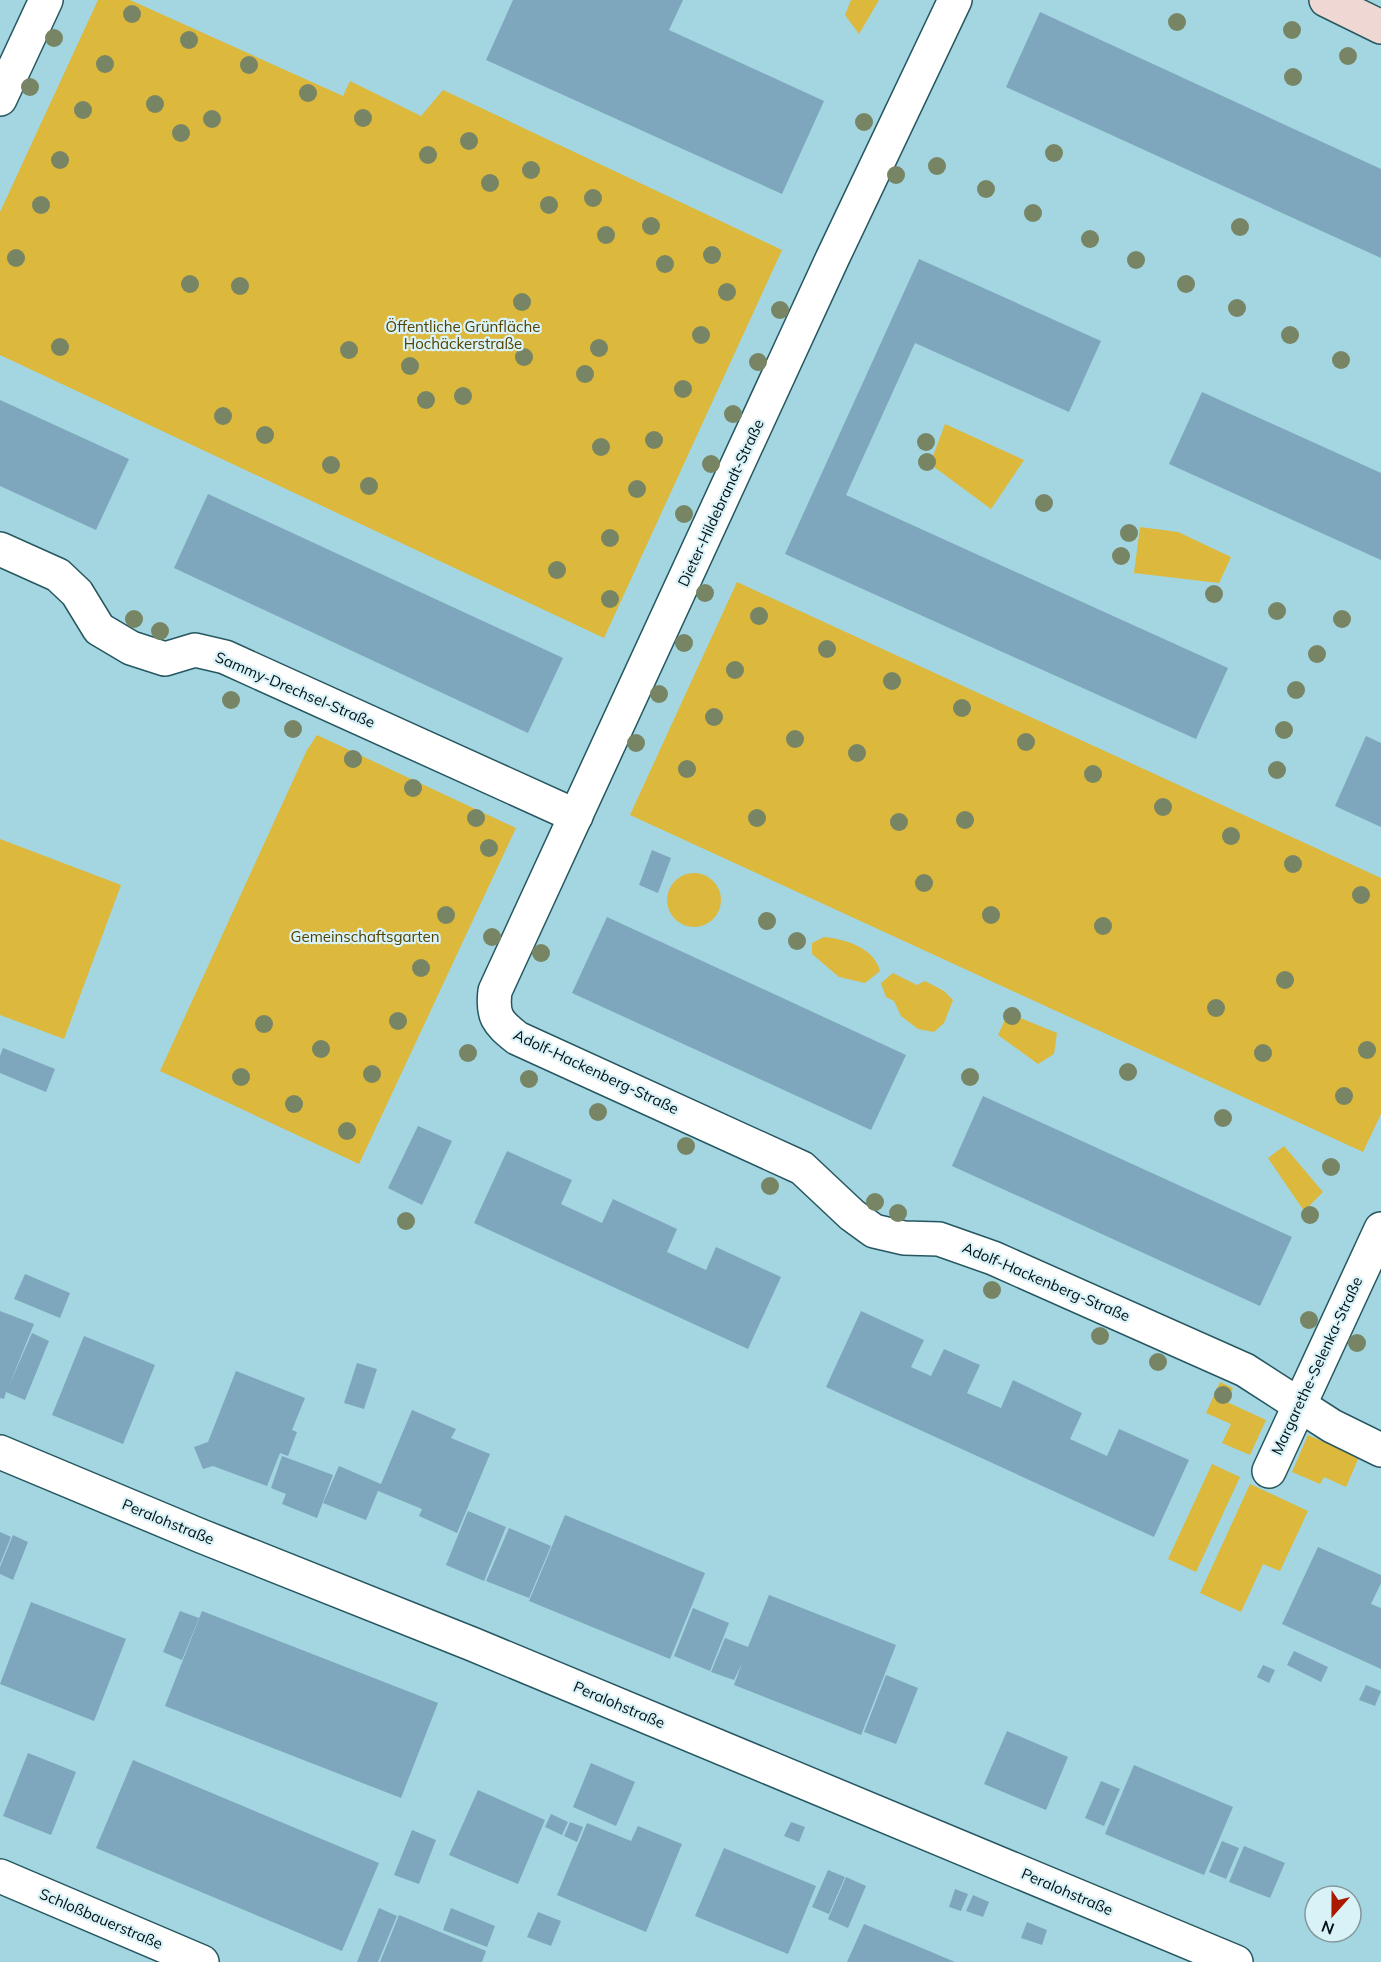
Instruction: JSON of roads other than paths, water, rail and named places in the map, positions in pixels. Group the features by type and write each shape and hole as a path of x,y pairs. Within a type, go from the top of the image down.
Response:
{"street":[{"path":"0,99 46,0"},
{"name":"Dieter-Hildebrandt-Straße","path":"493,1009 495,991 837,248 956,0"},
{"path":"1326,0 1381,27"},
{"name":"Sammy-Drechsel-Straße","path":"0,549 58,575 77,593 99,628 131,648 165,658 195,650 225,657 576,816"},
{"name":"Adolf-Hackenberg-Straße","path":"493,1009 502,1026 517,1038 802,1168 852,1215 874,1231 904,1238 939,1239 971,1249 1245,1370 1350,1436 1381,1450"},
{"name":"Margarethe-Selenka-Straße","path":"1269,1471 1381,1229"},
{"name":"Peralohstraße","path":"0,1452 201,1536 472,1644 1233,1961"},
{"name":"Schloßbauerstraße","path":"0,1876 202,1962"}],"park label":[{"name":"Öffentliche Grünfläche Hochäckerstraße","path":"463,336"},
{"name":"Gemeinschaftsgarten","path":"365,937"}]}
